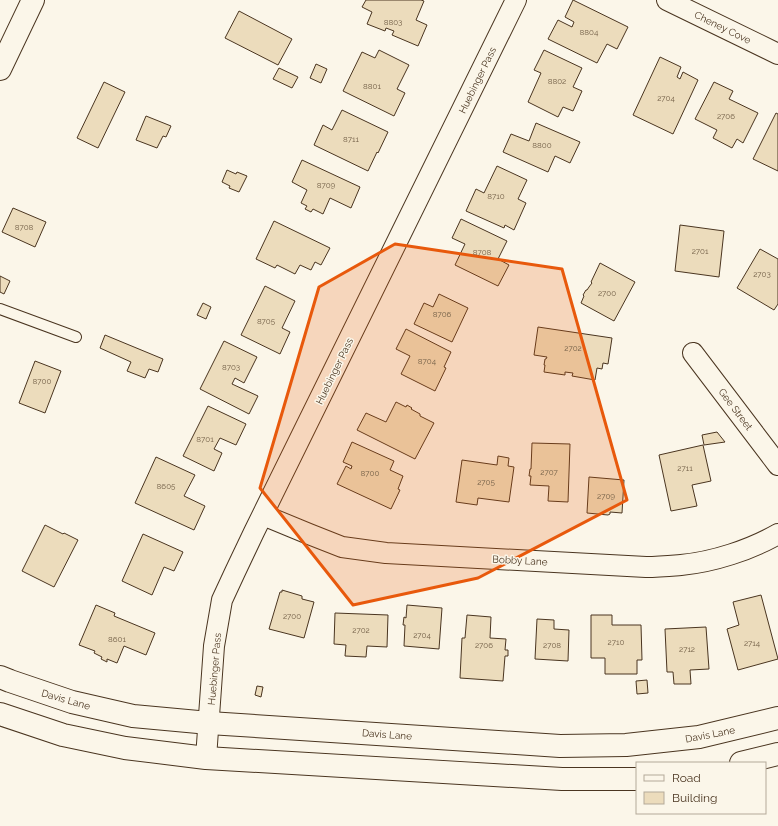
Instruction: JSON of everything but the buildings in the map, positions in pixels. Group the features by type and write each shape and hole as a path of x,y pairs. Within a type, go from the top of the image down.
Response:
{"street":[{"path":"0,69 33,0"},
{"name":"Huebinger Pass","path":"206,758 214,646 222,600 516,0"},
{"name":"Cheney Cove","path":"667,0 778,54"},
{"name":"Gee Street","path":"693,353 778,465"},
{"name":"Bobby Lane","path":"263,515 342,547 386,553 646,567 682,565 724,557 778,534"},
{"name":"Davis Lane","path":"0,677 10,682 72,702 133,716 209,723 560,746 618,746 699,737 778,718"},
{"path":"0,714 63,735 126,748 206,758 562,779 636,779"},
{"path":"745,762 778,754"}],"lane":[{"path":"0,309 76,337"}],"highlighted area":[{"path":"395,244 562,269 627,500 478,578 353,605 260,488 319,287"}]}
